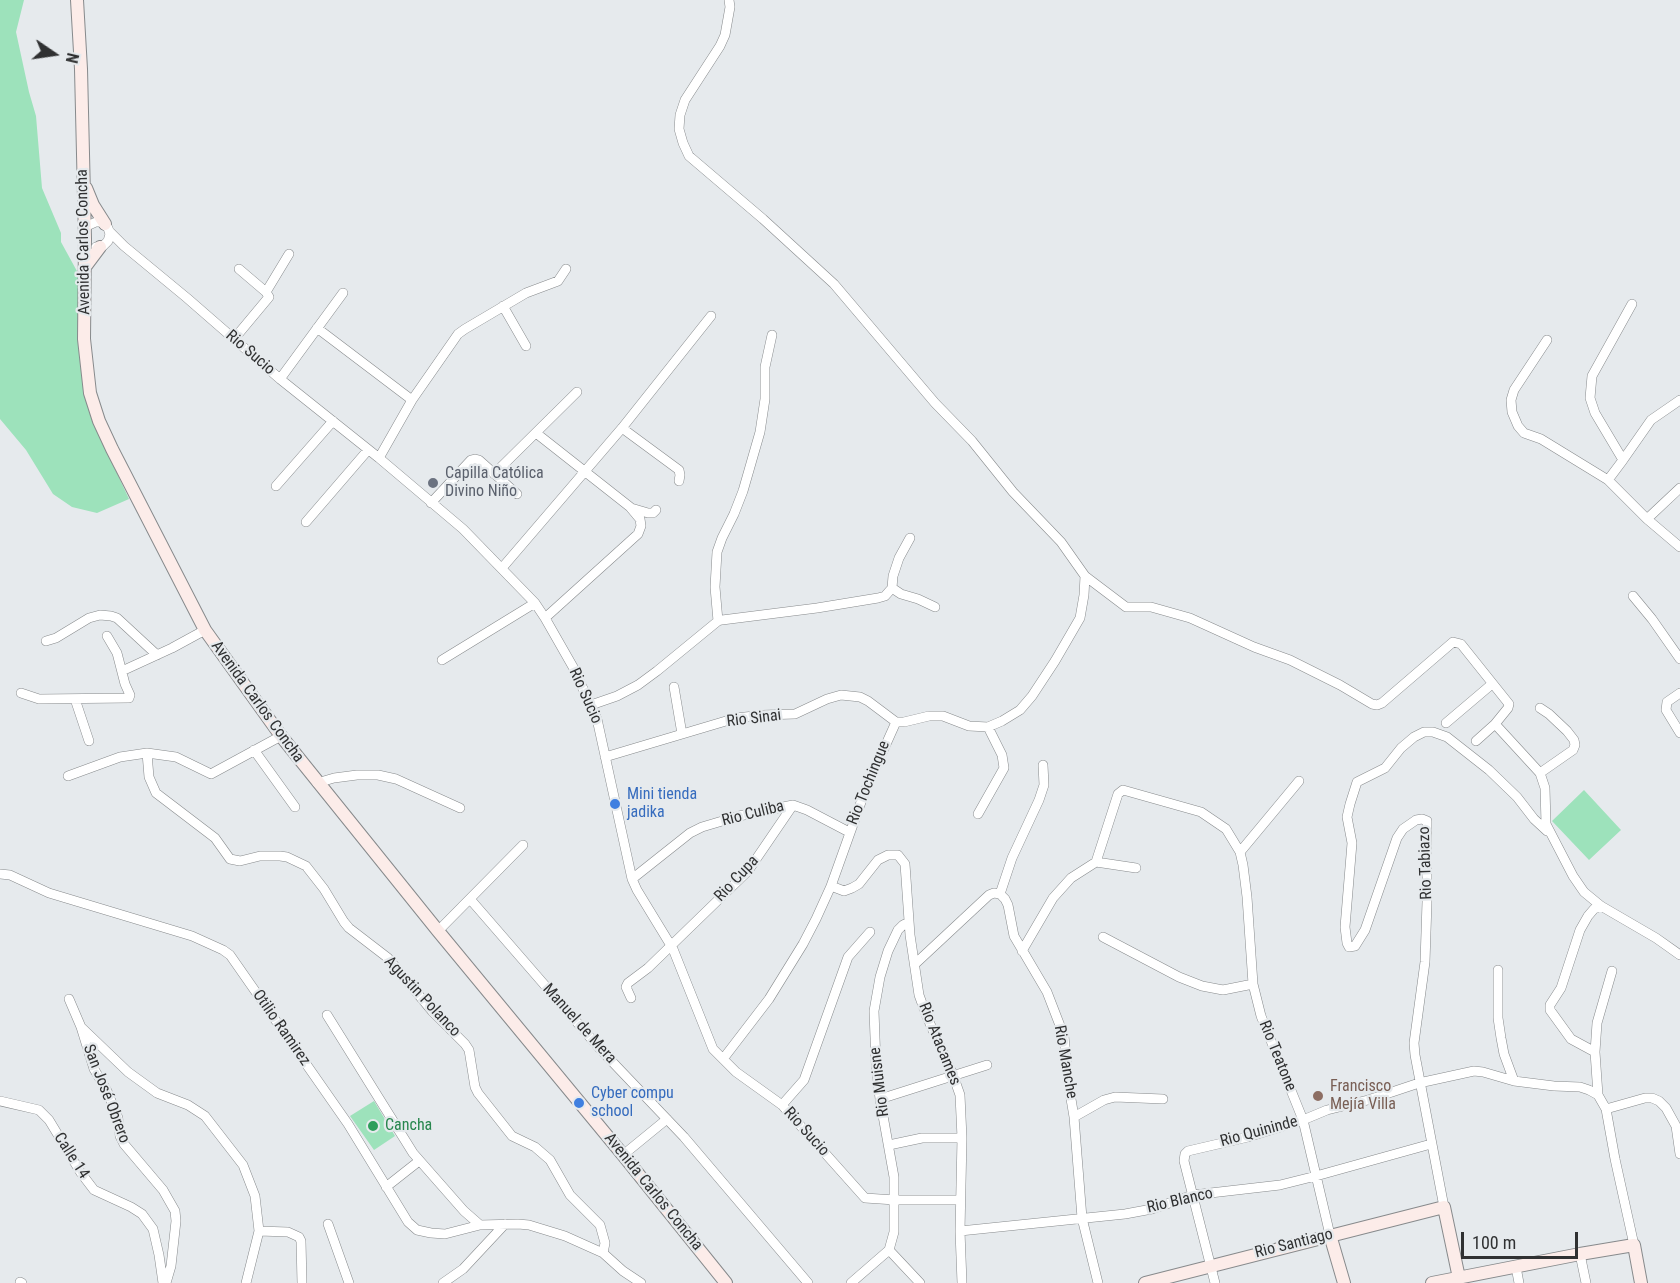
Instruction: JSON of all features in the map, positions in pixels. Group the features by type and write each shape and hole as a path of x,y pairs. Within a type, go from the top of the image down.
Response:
{"street":[{"name":"Avenida Carlos Concha","path":"77,0 85,237 84,339 90,393 99,421 205,630 281,736 726,1283"},
{"path":"729,0 725,36 685,100 680,115 679,129 682,143 689,156 834,284 935,403 972,441 1013,492 1061,542 1085,576 1126,607 1151,607 1197,621 1254,647 1290,660 1377,705 1453,642 1461,644 1509,704 1495,724 1476,741"},
{"path":"83,181 93,205 107,228 108,241 85,267"},
{"path":"107,228 100,222 87,226 85,237 89,245 124,246"},
{"name":"Rio Sucio","path":"107,228 124,246 280,379 463,529 535,603 597,719 632,879 671,945 713,1049 736,1072 782,1105 865,1198 960,1200"},
{"path":"266,292 289,254"},
{"path":"234,339 269,295 239,269"},
{"path":"379,458 412,400 458,334 526,293 558,281 566,269"},
{"path":"280,379 343,293"},
{"path":"1623,460 1595,413 1590,398 1592,376 1632,303"},
{"path":"503,306 526,346"},
{"path":"502,568 622,428 711,316"},
{"path":"318,328 412,400"},
{"path":"718,621 715,587 717,552 743,491 760,432 765,399 765,367 772,335"},
{"path":"1547,340 1514,390 1511,400 1512,412 1518,426 1524,432 1541,439 1608,480 1647,519 1680,547"},
{"path":"494,474 577,392"},
{"path":"1608,480 1651,420 1680,400"},
{"path":"276,486 333,421"},
{"path":"622,428 679,470 679,481"},
{"path":"536,433 630,507 640,519 642,526 639,534 545,618"},
{"path":"306,522 368,450"},
{"path":"431,503 471,460 479,460 517,494"},
{"path":"1647,519 1680,488"},
{"path":"630,507 648,513 656,510"},
{"path":"591,705 617,696 638,685 718,621 885,596 891,588 893,576 910,538"},
{"path":"978,814 1004,768 1002,755 988,727 1020,710 1056,661 1080,618 1085,576"},
{"path":"891,588 935,607"},
{"path":"1633,596 1680,659"},
{"path":"441,660 535,603"},
{"path":"46,641 56,638 89,618 100,615 111,616 117,618 157,654"},
{"path":"122,671 205,630"},
{"path":"21,693 39,699 129,698 117,653 107,636"},
{"path":"1446,723 1492,684"},
{"path":"674,687 682,734"},
{"path":"1680,693 1667,702 1666,710 1680,733"},
{"name":"Rio Sinai","path":"605,757 736,718 795,714 841,695 860,697 896,722"},
{"path":"75,699 89,741"},
{"path":"1540,708 1567,731 1575,745 1574,750 1540,773"},
{"name":"Rio Tochingue","path":"723,1059 769,999 803,944 831,886 849,832 896,722 943,716 969,726 988,727"},
{"path":"1495,724 1540,773 1545,788 1545,822 1573,876 1584,892 1600,906 1656,938 1680,955"},
{"name":"Rio Tabiazo","path":"1459,1280 1419,1083 1414,1043 1425,962 1427,821 1416,820 1397,838 1365,930 1355,946 1349,947 1346,934 1346,909 1352,843 1347,817 1358,782 1385,768 1401,747 1424,732 1433,732 1447,737 1489,770 1551,834"},
{"path":"68,776 120,756 147,753 176,757 212,774 281,736"},
{"path":"254,750 295,807"},
{"name":"Agustin Polanco","path":"147,753 148,777 156,793 215,838 230,858 240,861 260,856 280,856 306,866 349,928 388,958 432,1011 465,1044 469,1050 478,1093 512,1136 536,1147 550,1160 570,1195 600,1225 605,1243 603,1253"},
{"path":"915,964 984,898 994,893 1000,894 1012,858 1044,785 1043,765"},
{"path":"317,783 346,776 378,775 396,779 460,808"},
{"path":"1240,852 1299,781"},
{"name":"Rio Teatone","path":"1096,862 1118,794 1123,790 1201,812 1226,829 1240,852 1247,897 1253,984 1261,1016 1303,1120 1330,1235 1344,1283"},
{"name":"Rio Culiba","path":"632,879 678,842 702,827 739,816 793,805 849,832"},
{"name":"Rio Cupa","path":"632,998 626,987 628,983 648,968 748,871 793,805"},
{"path":"438,931 523,845"},
{"name":"Rio Atacames","path":"831,886 844,891 852,888 859,884 878,860 888,855 898,855 906,869 909,922 920,995 960,1095 962,1283"},
{"path":"1022,951 1053,898 1071,878 1096,862 1136,868"},
{"name":"Otilio Ramirez","path":"0,874 10,875 50,892 192,936 230,955 348,1124 408,1222 417,1230 445,1234 480,1225 529,1225 565,1236 603,1253 641,1283"},
{"name":"Rio Manche","path":"1000,894 1008,905 1014,936 1047,992 1064,1036 1074,1117 1082,1218 1098,1283"},
{"name":"Manuel de Mera","path":"470,899 601,1050 684,1137 808,1283"},
{"path":"1595,1052 1571,1039 1550,1010 1550,1005 1561,988 1580,930 1588,916 1600,906"},
{"name":"Rio Muisne","path":"889,1250 894,1232 894,1177 880,1098 874,1011 879,977 888,951 898,930 909,922"},
{"path":"782,1105 804,1080 848,957 870,932"},
{"path":"1103,937 1179,977 1202,986 1223,990 1253,984"},
{"path":"1498,970 1500,1028 1504,1054 1514,1081"},
{"path":"1612,971 1598,1023 1595,1052 1598,1095 1606,1109 1641,1283"},
{"name":"San José Obrero","path":"69,999 81,1027 94,1069 107,1091 118,1118 120,1136 124,1144 163,1190 175,1211 177,1221 171,1266 165,1283"},
{"path":"327,1014 412,1154 464,1211 480,1225"},
{"path":"81,1027 128,1072 157,1093 205,1116 243,1165 255,1196 259,1231 246,1283"},
{"path":"880,1098 987,1065"},
{"name":"Rio Quininde","path":"1193,1195 1185,1161 1185,1154 1188,1151 1248,1137 1327,1110 1368,1100 1419,1083 1474,1071 1514,1081 1580,1088 1598,1095"},
{"path":"1074,1117 1104,1100 1115,1097 1163,1099"},
{"path":"1606,1109 1646,1098 1659,1101 1666,1108 1676,1126 1680,1154"},
{"name":"Calle 14","path":"0,1101 39,1110 49,1120 94,1190 142,1214 153,1229 165,1283"},
{"path":"623,1155 667,1119"},
{"path":"889,1145 922,1138 962,1138"},
{"name":"Rio Blanco","path":"960,1231 1152,1209 1193,1195 1280,1185 1431,1144"},
{"path":"386,1187 419,1161"},
{"path":"1193,1195 1215,1283"},
{"name":"Rio Santiago","path":"1145,1283 1444,1207"},
{"path":"328,1224 349,1283"},
{"path":"443,1283 463,1269 505,1224"},
{"path":"259,1231 288,1232 299,1237 302,1283"},
{"path":"1432,1283 1459,1280 1634,1245"},
{"path":"851,1283 889,1250 920,1283"},
{"path":"1581,1254 1586,1283"},
{"path":"1516,1267 1519,1283"}],"green space":[{"path":"0,0 24,0 16,32 36,116 42,188 61,233 61,242 78,273 78,340 86,392 100,437 129,499 97,513 72,507 53,494 26,450 0,419"},
{"path":"1584,790 1621,830 1589,860 1552,821"},
{"name":"Cancha","path":"374,1101 395,1136 374,1150 350,1116"}],"place":[{"name":"Capilla Católica Divino Niño","path":"433,483"},
{"name":"Mini tienda jadika","path":"615,804"},
{"name":"Francisco Mejía Villa","path":"1318,1096"},
{"name":"Cyber compu school","path":"579,1103"},
{"name":"Cancha","path":"373,1126"}]}
